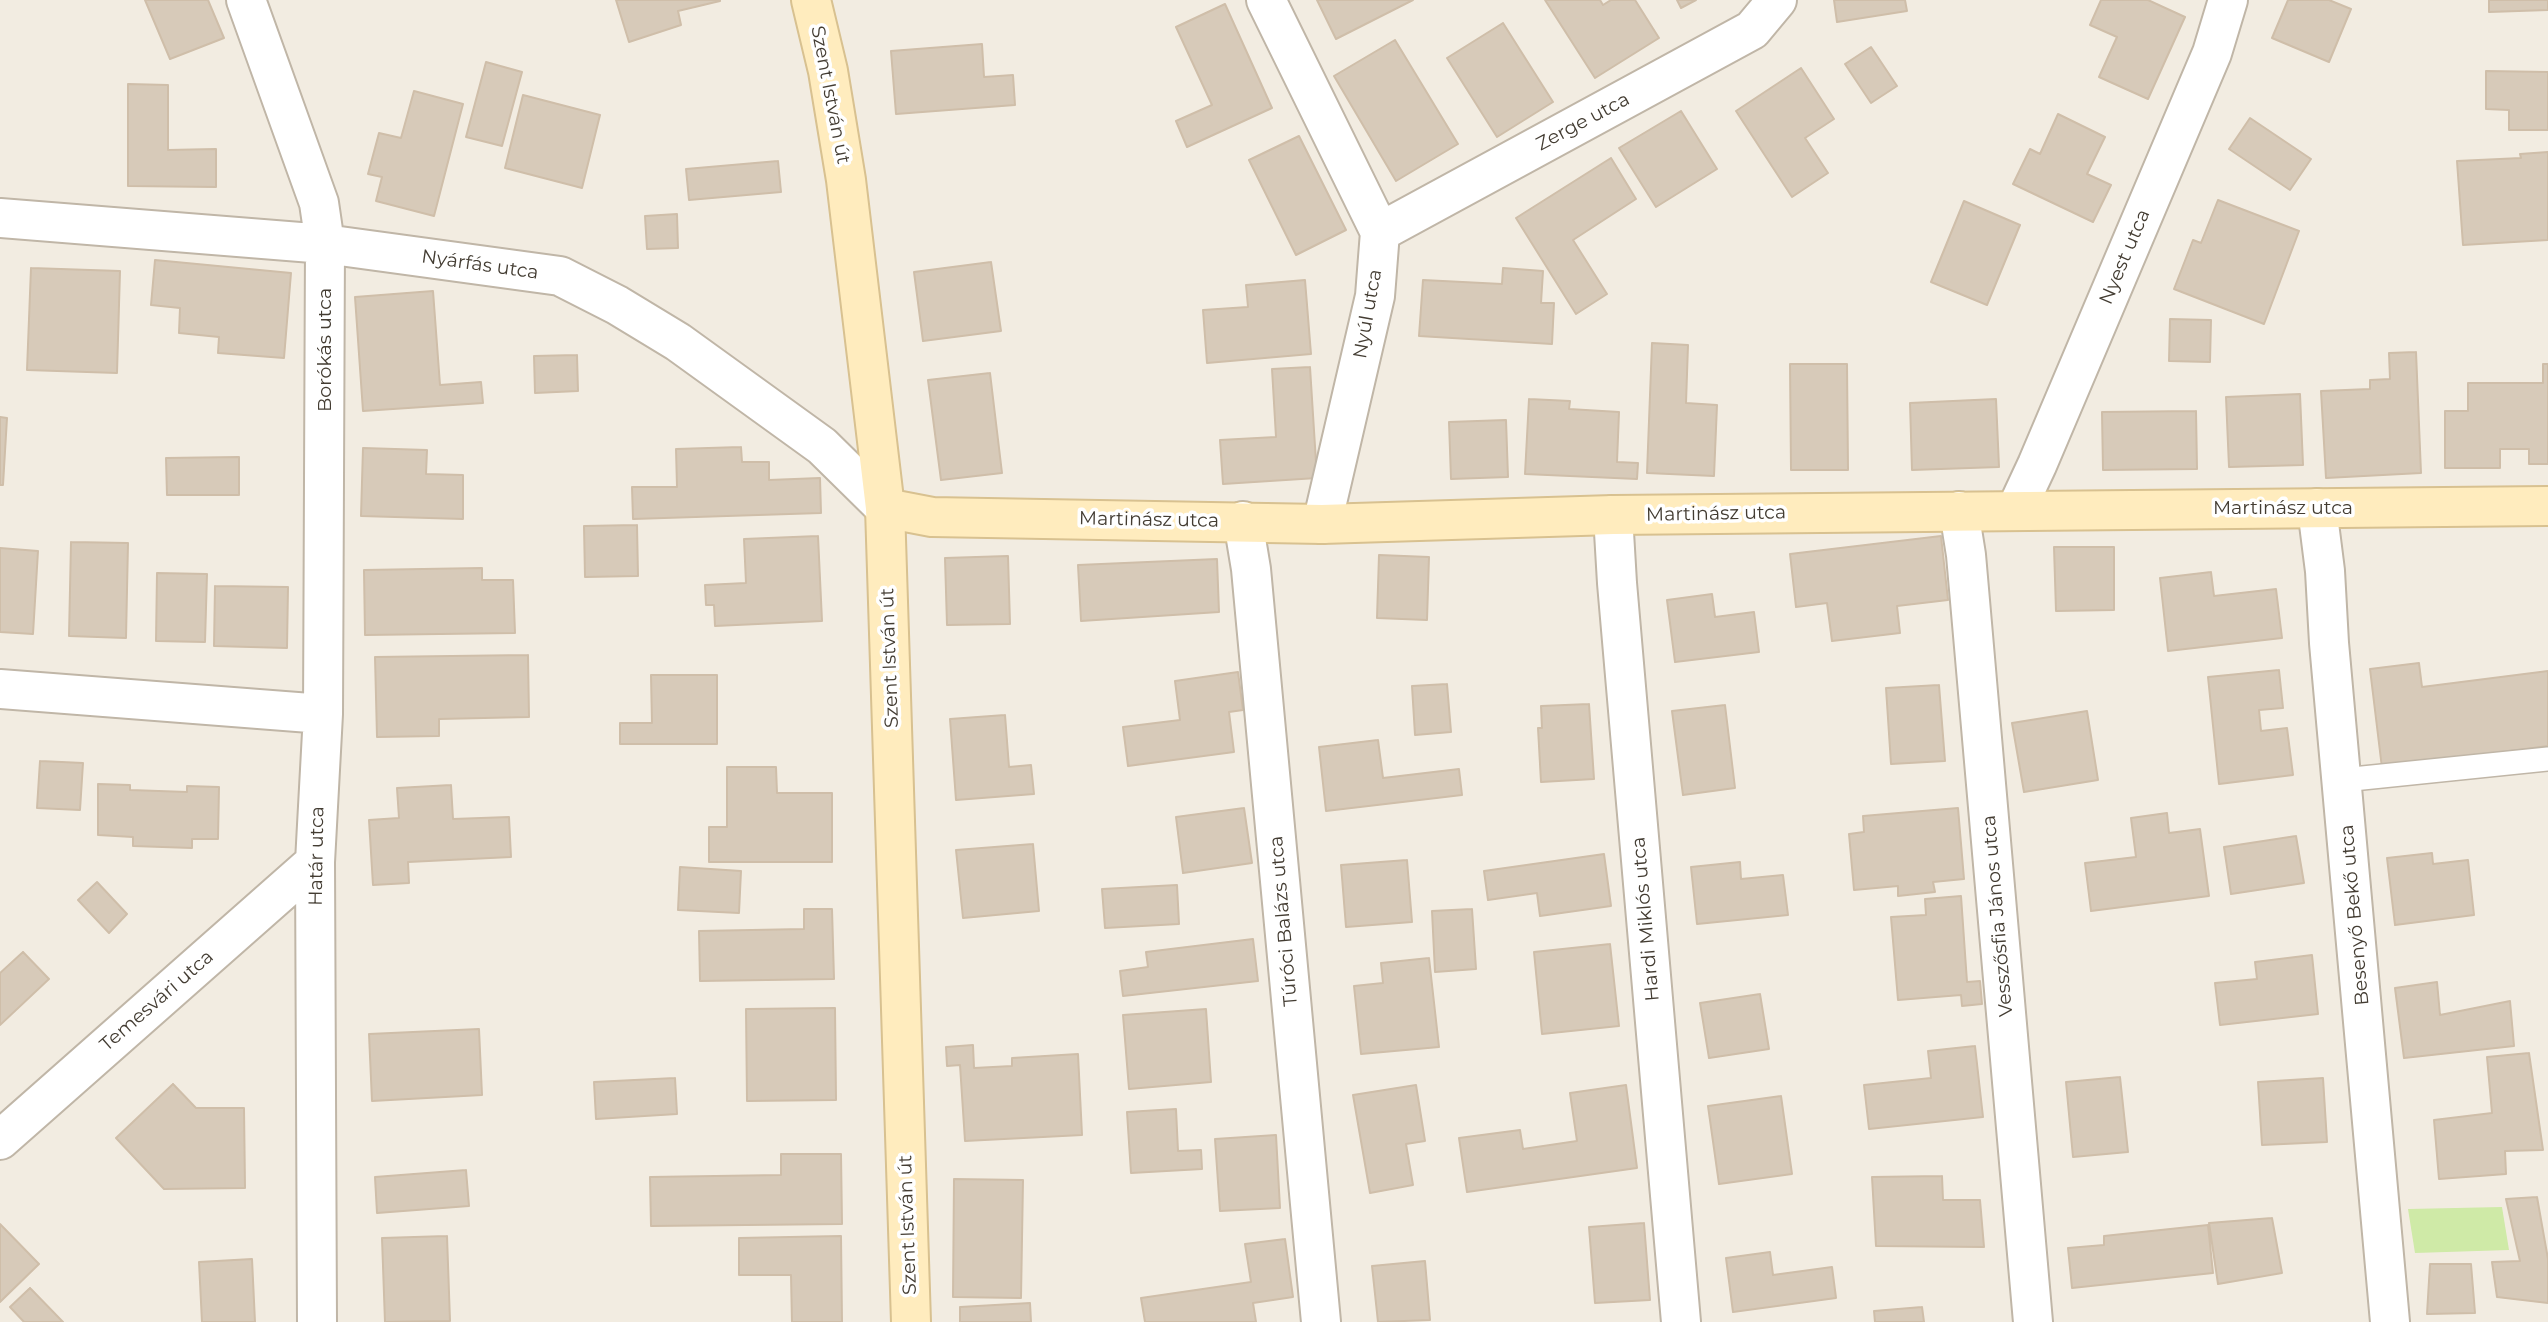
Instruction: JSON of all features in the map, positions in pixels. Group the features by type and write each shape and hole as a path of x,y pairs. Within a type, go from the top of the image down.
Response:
{"street":[{"name":"Borókás utca","path":"246,0 319,202 325,244 323,714"},
{"name":"Szent István út","path":"811,0 828,71 846,180 886,508 911,1322"},
{"name":"Nyúl utca","path":"1266,0 1380,232 1376,296 1322,524"},
{"name":"Zerge utca","path":"1380,232 1752,30 1777,0"},
{"name":"Nyest utca","path":"2016,510 2212,53 2228,0"},
{"name":"Nyárfás utca","path":"0,218 325,244 560,276 617,305 678,342 822,446 886,508"},
{"name":"Martinász utca","path":"886,508 932,517 1322,524 1613,515 2548,506"},
{"name":"Besenyő Bekő utca","path":"2318,508 2335,642 2343,780 2390,1322"},
{"name":"Vesszősfia János utca","path":"1959,511 1966,555 2033,1322"},
{"name":"Hardi Miklós utca","path":"1613,515 1681,1322"},
{"name":"Túróci Balázs utca","path":"1243,521 1252,582 1321,1322"},
{"path":"0,689 323,714"},
{"name":"Határ utca","path":"317,1322 315,862 323,714"},
{"name":"Temesvári utca","path":"0,1140 315,862"}],"lane":[{"path":"2343,780 2548,759"}],"green space":[{"path":"2502,1207 2509,1250 2415,1253 2408,1209"}],"building":[{"path":"145,0 208,0 224,38 170,59"},
{"path":"616,0 720,1 678,11 681,25 629,42"},
{"path":"1317,0 1413,0 1336,39"},
{"path":"1545,0 1600,0 1603,5 1611,0 1635,0 1659,38 1595,78"},
{"path":"1677,0 1696,0 1681,8"},
{"path":"1834,0 1905,0 1907,11 1837,22"},
{"path":"2101,0 2148,0 2185,17 2148,99 2099,77 2117,37 2090,25"},
{"path":"2288,0 2329,0 2351,9 2329,62 2272,38"},
{"path":"2489,0 2548,0 2548,10 2489,12"},
{"path":"1225,4 1272,108 1187,147 1176,121 1212,105 1176,27"},
{"path":"1503,23 1553,102 1497,137 1447,58"},
{"path":"1395,40 1458,144 1396,181 1334,76"},
{"path":"982,44 984,77 1013,75 1015,105 896,114 891,51"},
{"path":"1871,47 1897,86 1871,103 1845,64"},
{"path":"486,62 522,72 502,146 466,137"},
{"path":"1801,68 1834,119 1805,138 1828,173 1792,197 1736,111"},
{"path":"2486,71 2548,72 2548,130 2509,130 2509,110 2486,109"},
{"path":"128,84 168,85 168,150 216,149 216,187 128,186"},
{"path":"414,91 463,104 434,216 376,201 382,177 368,174 379,133 401,138"},
{"path":"523,95 600,115 582,188 505,168"},
{"path":"1681,111 1717,169 1656,207 1619,148"},
{"path":"2058,114 2105,137 2087,174 2111,185 2093,222 2013,184 2030,149 2040,154"},
{"path":"2250,118 2311,159 2290,190 2229,149"},
{"path":"1299,136 1346,230 1296,255 1249,160"},
{"path":"2548,152 2548,240 2463,245 2457,161 2521,158 2520,154"},
{"path":"1611,158 1636,199 1573,240 1607,294 1576,314 1516,218"},
{"path":"778,161 781,192 689,200 686,169"},
{"path":"2218,200 2299,231 2264,324 2174,289 2193,240 2201,243"},
{"path":"1964,201 2020,225 1987,305 1931,282"},
{"path":"677,214 678,248 647,249 645,216"},
{"path":"155,260 291,273 284,358 218,353 219,337 179,333 180,308 151,305"},
{"path":"991,262 1001,331 923,341 914,272"},
{"path":"31,268 120,271 117,373 27,370"},
{"path":"1503,268 1543,271 1541,303 1554,303 1552,344 1419,336 1423,280 1502,284"},
{"path":"1305,280 1311,354 1207,363 1203,310 1248,307 1246,285"},
{"path":"433,291 440,385 481,382 483,403 363,411 355,297"},
{"path":"2170,319 2211,320 2210,362 2169,361"},
{"path":"1652,343 1688,345 1686,403 1717,405 1714,476 1647,473"},
{"path":"2416,352 2421,473 2326,478 2321,391 2370,389 2370,380 2390,379 2389,353"},
{"path":"577,355 578,391 535,393 534,356"},
{"path":"1790,364 1847,364 1848,470 1791,470"},
{"path":"2543,364 2548,364 2548,464 2529,464 2529,449 2500,449 2500,468 2445,468 2445,411 2468,411 2468,383 2543,383"},
{"path":"1310,367 1317,478 1223,484 1220,440 1276,437 1272,369"},
{"path":"990,373 1002,473 941,480 928,380"},
{"path":"2300,394 2303,465 2229,467 2226,397"},
{"path":"1529,399 1570,401 1569,409 1619,412 1617,462 1638,463 1637,479 1525,474"},
{"path":"1996,399 1999,467 1912,470 1910,403"},
{"path":"2196,411 2197,469 2103,470 2102,412"},
{"path":"0,417 7,418 3,485 0,485"},
{"path":"1506,420 1508,477 1451,479 1449,422"},
{"path":"741,447 742,462 769,462 769,480 820,478 821,513 633,519 632,487 677,487 676,449"},
{"path":"363,448 427,450 426,474 463,475 463,519 361,516"},
{"path":"239,457 239,495 167,495 166,458"},
{"path":"637,525 638,576 585,577 584,526"},
{"path":"818,536 822,621 715,626 714,605 706,605 705,585 746,583 744,539"},
{"path":"1941,536 1948,600 1897,606 1900,633 1832,641 1827,603 1796,607 1790,554"},
{"path":"71,542 128,543 126,638 69,636"},
{"path":"2054,547 2114,547 2114,610 2056,611"},
{"path":"0,548 38,551 33,634 0,632"},
{"path":"1379,555 1429,557 1427,620 1377,618"},
{"path":"1008,556 1010,624 947,625 945,558"},
{"path":"1217,559 1219,612 1081,621 1078,565"},
{"path":"482,568 482,580 513,580 515,633 365,635 364,570"},
{"path":"2211,572 2214,596 2276,589 2282,638 2168,651 2160,578"},
{"path":"157,573 207,574 205,642 156,641"},
{"path":"215,586 288,587 287,648 214,646"},
{"path":"1712,594 1715,617 1754,612 1759,652 1675,662 1667,600"},
{"path":"528,655 529,717 439,719 439,736 377,737 375,657"},
{"path":"2419,663 2422,687 2548,671 2548,746 2382,768 2370,669"},
{"path":"2279,670 2283,708 2259,710 2261,731 2287,728 2293,775 2219,784 2208,677"},
{"path":"1238,672 1243,710 1229,712 1234,752 1128,766 1123,727 1180,720 1175,681"},
{"path":"651,675 717,675 717,744 620,744 620,723 652,723"},
{"path":"1447,684 1451,732 1415,735 1412,686"},
{"path":"1939,685 1945,761 1891,764 1886,688"},
{"path":"1589,704 1594,779 1541,782 1538,728 1542,728 1541,706"},
{"path":"1725,705 1735,788 1683,795 1672,711"},
{"path":"2087,711 2098,780 2024,792 2012,723"},
{"path":"1005,715 1009,767 1031,765 1034,794 956,800 950,719"},
{"path":"1378,740 1383,778 1459,769 1462,795 1326,811 1319,747"},
{"path":"40,761 83,763 80,810 37,808"},
{"path":"727,767 776,767 777,793 832,793 832,862 709,862 709,827 727,827"},
{"path":"98,784 130,785 130,790 187,792 187,786 219,787 218,839 192,839 192,848 133,846 133,837 98,835"},
{"path":"451,785 453,819 509,817 511,857 408,862 409,883 373,885 369,820 399,818 397,788"},
{"path":"1244,808 1252,863 1183,873 1176,817"},
{"path":"1958,808 1964,879 1933,882 1935,892 1898,896 1898,886 1854,890 1849,834 1864,832 1863,816"},
{"path":"2167,813 2169,833 2200,829 2209,896 2091,911 2085,863 2136,857 2131,818"},
{"path":"2296,836 2304,883 2231,894 2224,847"},
{"path":"1033,844 1039,911 963,918 956,850"},
{"path":"2432,853 2433,864 2468,860 2474,915 2395,925 2387,858"},
{"path":"1604,854 1611,906 1540,916 1537,893 1488,900 1484,871"},
{"path":"1407,860 1412,922 1346,927 1341,865"},
{"path":"1740,862 1741,879 1783,875 1788,915 1697,924 1691,867"},
{"path":"680,867 741,871 739,913 678,910"},
{"path":"97,882 127,914 109,933 78,900"},
{"path":"1177,885 1179,924 1105,928 1102,889"},
{"path":"1961,896 1967,982 1980,981 1982,1004 1962,1006 1961,995 1898,1000 1891,917 1926,915 1925,899"},
{"path":"804,909 832,909 834,979 700,981 699,931 804,929"},
{"path":"1472,909 1476,969 1435,972 1432,911"},
{"path":"1253,939 1258,981 1123,996 1120,971 1148,967 1146,952"},
{"path":"1610,944 1619,1026 1542,1034 1534,952"},
{"path":"23,952 49,979 0,1025 0,973"},
{"path":"2312,955 2318,1014 2220,1025 2215,983 2257,979 2255,962"},
{"path":"1429,958 1439,1047 1361,1054 1354,986 1383,983 1381,963"},
{"path":"2437,982 2440,1015 2510,1001 2514,1046 2404,1058 2395,988"},
{"path":"1760,994 1769,1049 1709,1058 1700,1003"},
{"path":"835,1008 836,1100 747,1101 746,1009"},
{"path":"1206,1009 1211,1082 1129,1089 1123,1015"},
{"path":"479,1029 482,1095 372,1101 369,1034"},
{"path":"973,1045 974,1068 1012,1066 1012,1058 1078,1054 1082,1135 965,1141 960,1065 947,1066 946,1047"},
{"path":"1975,1046 1983,1117 1869,1129 1864,1085 1931,1078 1928,1051"},
{"path":"2529,1053 2543,1150 2505,1151 2506,1174 2439,1179 2434,1120 2492,1113 2487,1057"},
{"path":"2120,1077 2128,1152 2073,1157 2066,1082"},
{"path":"675,1078 677,1114 596,1119 594,1082"},
{"path":"2323,1078 2327,1142 2262,1145 2258,1082"},
{"path":"173,1084 196,1108 244,1108 245,1188 164,1189 116,1138"},
{"path":"1416,1085 1425,1141 1406,1144 1413,1185 1370,1193 1353,1095"},
{"path":"1626,1085 1637,1168 1467,1192 1459,1138 1520,1130 1523,1149 1577,1141 1570,1093"},
{"path":"1781,1096 1792,1174 1719,1184 1708,1106"},
{"path":"1176,1109 1178,1151 1201,1150 1202,1169 1131,1173 1127,1112"},
{"path":"1276,1135 1280,1208 1220,1211 1215,1139"},
{"path":"781,1154 841,1154 842,1224 651,1226 650,1177 781,1175"},
{"path":"466,1170 469,1206 377,1213 375,1177"},
{"path":"1942,1176 1943,1200 1980,1200 1984,1247 1876,1246 1872,1177"},
{"path":"954,1179 1023,1180 1021,1298 953,1297"},
{"path":"2537,1197 2548,1259 2548,1303 2497,1297 2492,1262 2520,1261 2506,1199"},
{"path":"2272,1218 2282,1273 2218,1284 2209,1223"},
{"path":"1644,1223 1650,1300 1595,1303 1589,1227"},
{"path":"0,1224 39,1264 0,1302"},
{"path":"2208,1225 2213,1273 2072,1288 2068,1248 2104,1245 2104,1236"},
{"path":"447,1236 450,1321 385,1322 382,1238"},
{"path":"841,1236 842,1322 792,1322 791,1275 739,1275 739,1238"},
{"path":"1285,1239 1293,1297 1253,1303 1256,1322 1145,1322 1141,1298 1251,1282 1245,1244"},
{"path":"1770,1252 1773,1275 1832,1267 1836,1298 1733,1312 1726,1258"},
{"path":"252,1259 255,1322 202,1322 199,1262"},
{"path":"1425,1261 1430,1320 1378,1322 1372,1266"},
{"path":"2430,1264 2471,1264 2475,1313 2427,1314"},
{"path":"30,1288 63,1322 24,1322 10,1307"},
{"path":"1030,1303 1031,1322 960,1322 960,1307"},
{"path":"1922,1307 1924,1322 1875,1322 1874,1311"}]}
